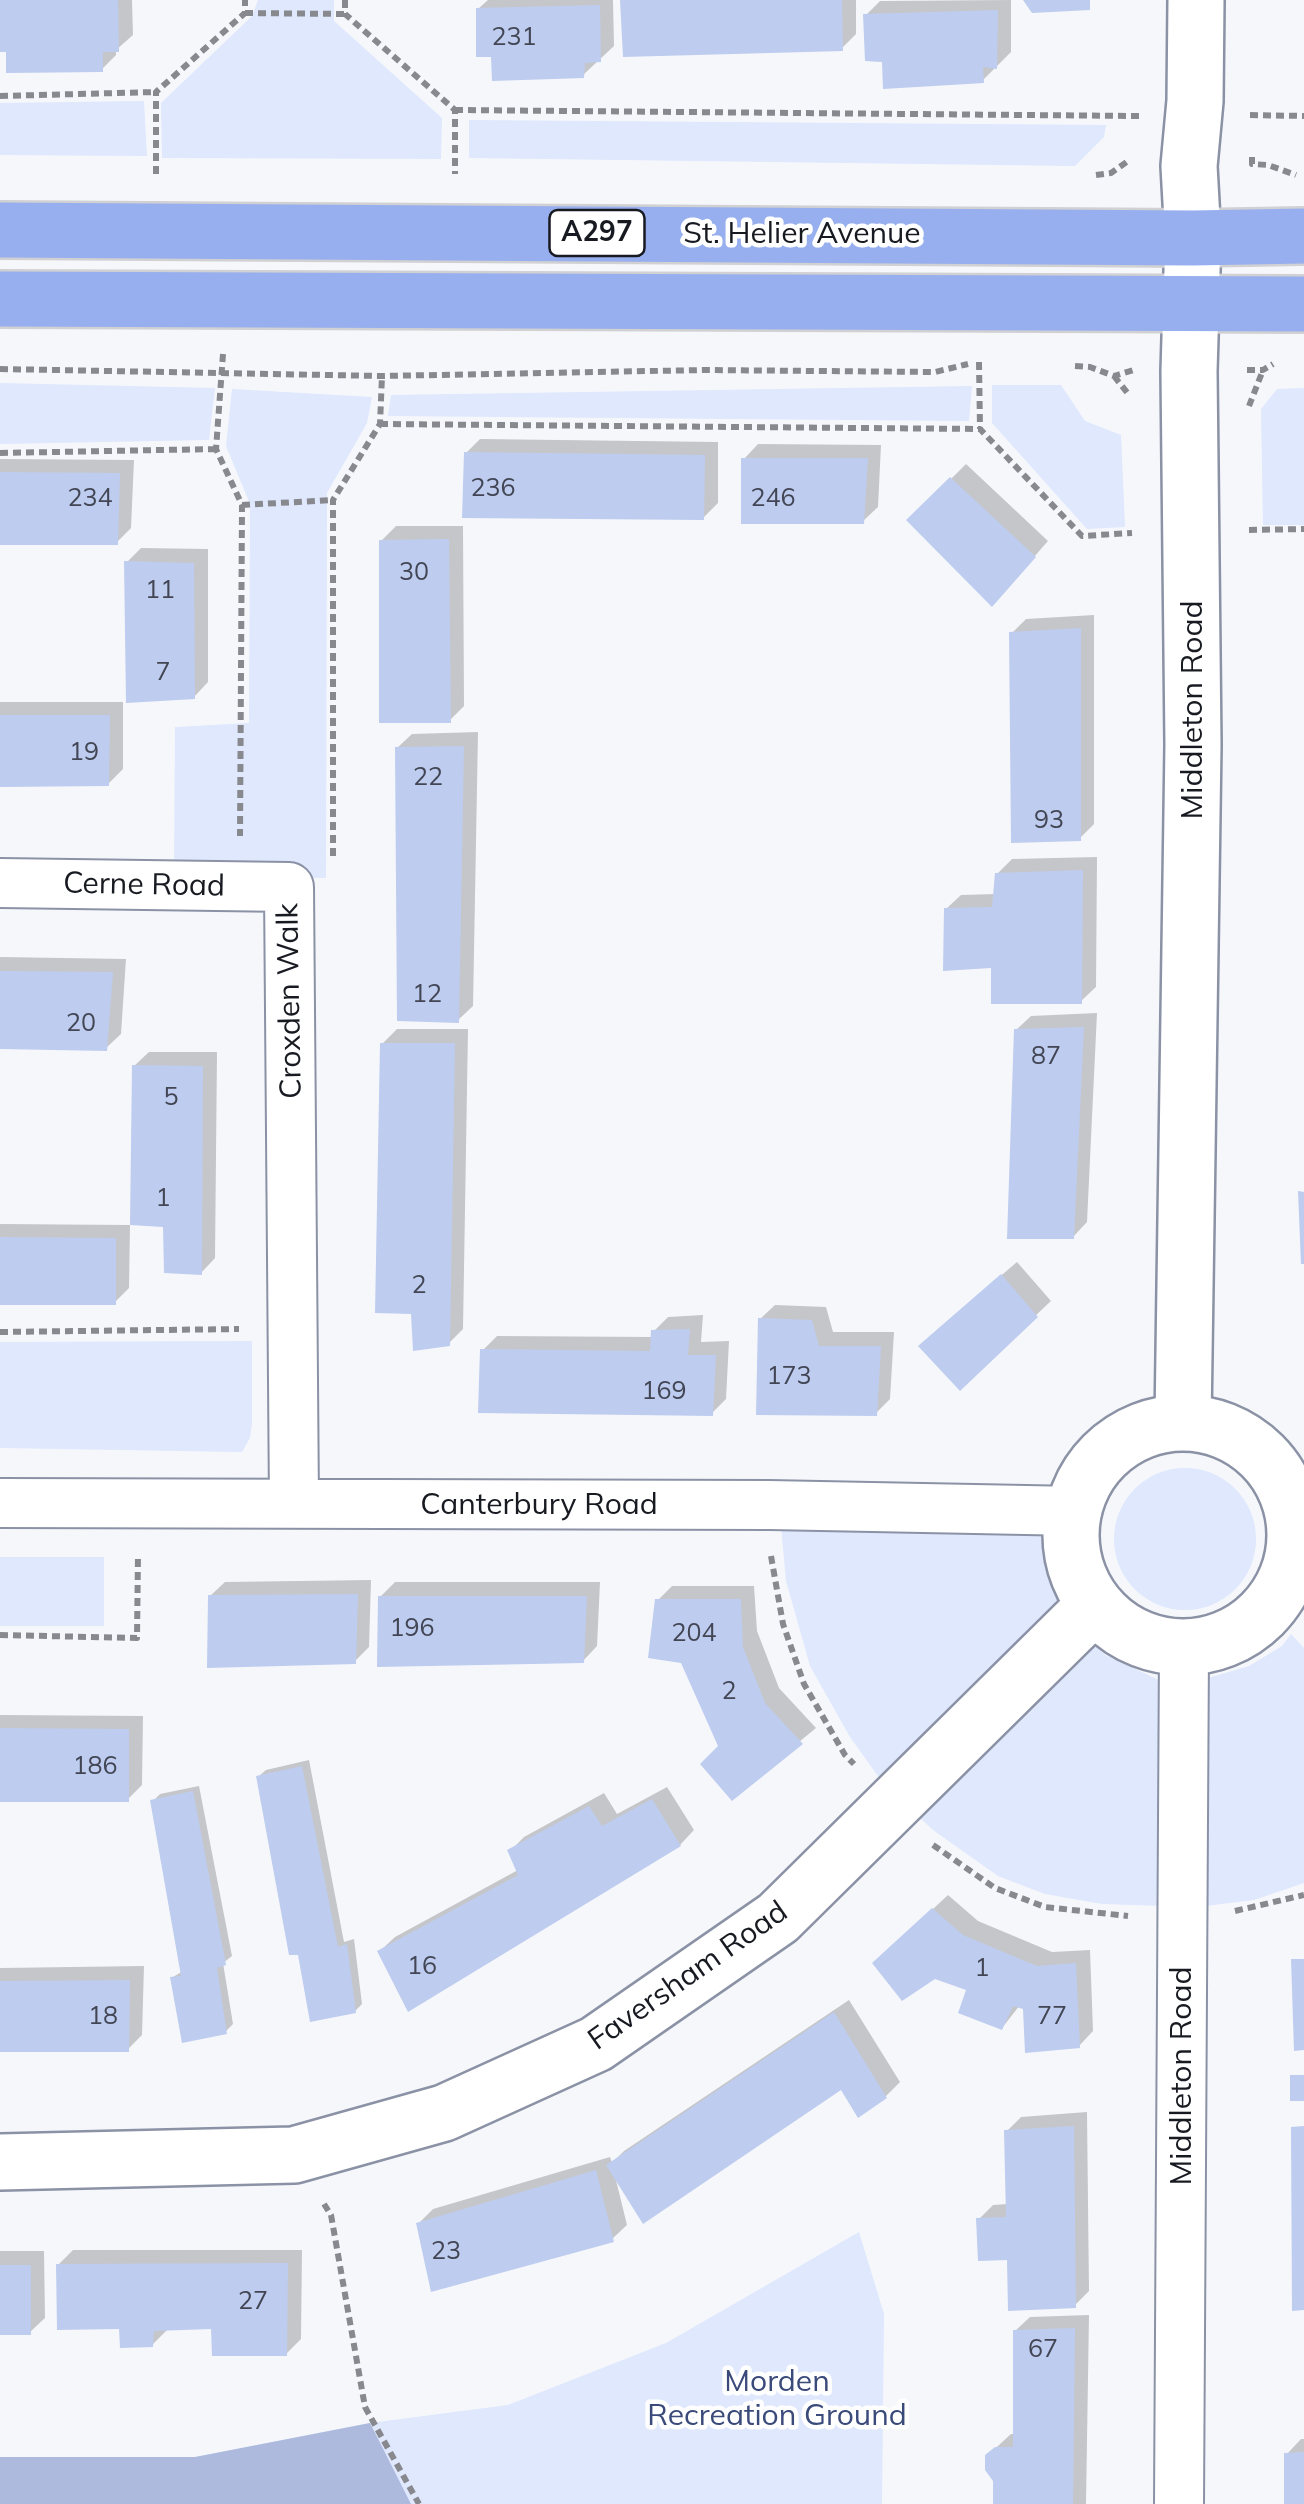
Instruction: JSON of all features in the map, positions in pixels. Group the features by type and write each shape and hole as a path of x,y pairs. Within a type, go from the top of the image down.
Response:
{"highway":[{"name":"St. Helier Avenue","path":"0,230 1304,236"},
{"path":"0,299 1304,304"}],"street":[{"name":"Middleton Road","path":"1183,1421 1191,1010 1193,581 1189,371 1193,238 1189,166 1195,112 1196,0"},
{"name":"Cerne Road","path":"0,883 288,887"},
{"name":"Croxden Walk","path":"288,887 294,1504"},
{"path":"1183,1421 1224,1430 1268,1467 1298,1514 1289,1622 1184,1648 1136,1640 1095,1605 1077,1566 1077,1511 1085,1477 1112,1445 1146,1427 1183,1421"},
{"name":"Canterbury Road","path":"0,1502 769,1505 1077,1511"},
{"name":"Faversham Road","path":"0,2162 294,2155 444,2113 596,2044 778,1918 1095,1605"},
{"name":"Middleton Road","path":"1179,2504 1184,1648"}],"path":[{"path":"245,0 245,13"},
{"path":"345,14 346,0"},
{"path":"0,96 156,92 245,13 345,14 455,110 1139,116"},
{"path":"156,92 156,230"},
{"path":"1135,132 1140,97"},
{"path":"455,110 456,232"},
{"path":"1252,132 1252,116 1304,116"},
{"path":"1092,176 1111,174 1128,164 1132,148"},
{"path":"1252,148 1252,164 1268,165 1304,178"},
{"path":"223,302 223,374 216,449 242,505 240,887"},
{"path":"979,362 980,429 1082,536 1138,533"},
{"path":"0,369 382,376 705,370 935,372 996,362"},
{"path":"1062,365 1090,367 1114,376 1130,370"},
{"path":"1245,370 1263,370"},
{"path":"242,505 333,500 380,424 382,376"},
{"path":"380,424 980,429"},
{"path":"0,452 216,449"},
{"name":"Croxden Walk","path":"288,887 334,888 333,500"},
{"path":"0,1332 293,1329"},
{"path":"0,1636 137,1638 139,1504"},
{"path":"294,2155 330,2215 365,2407 418,2504"}],"green space":[{"path":"258,0 334,0 334,21 442,118 441,159 162,158 161,103 252,16"},
{"path":"144,101 147,156 0,155 0,103"},
{"path":"469,120 1106,125 1104,137 1075,166 469,158"},
{"path":"0,383 215,388 209,440 0,444"},
{"path":"992,385 1061,385 1085,421 1121,435 1125,527 1087,529 992,423"},
{"path":"972,386 969,421 388,416 391,395"},
{"path":"1304,388 1304,525 1263,525 1261,409 1277,389"},
{"path":"232,389 372,397 367,423 327,493 326,878 174,875 175,727 249,723 250,504 226,446"},
{"path":"252,1341 252,1423 242,1452 0,1448 0,1342"},
{"path":"1185,1468 1212,1473 1235,1489 1251,1512 1256,1539 1251,1566 1235,1589 1212,1605 1185,1610 1158,1605 1135,1589 1119,1566 1114,1539 1119,1512 1135,1489 1158,1473"},
{"path":"780,1515 1051,1518 1051,1555 1067,1613 1105,1655 1159,1680 1208,1678 1249,1666 1282,1646 1291,1634 1304,1648 1304,1883 1254,1900 1198,1907 1102,1904 1045,1894 998,1876 933,1830 883,1783 850,1737 810,1666 786,1581"},
{"path":"0,1557 104,1557 104,1626 0,1626"},
{"name":"Morden Recreation Ground","path":"859,2232 884,2314 882,2504 0,2504 0,2457 195,2457 370,2423 508,2405 666,2343"}],"shaded area":[{"path":"370,2423 411,2504 0,2504 0,2457 195,2457"}],"building":[{"path":"0,0 118,0 119,52 103,52 103,72 6,73 6,52 0,52"},
{"path":"620,0 842,0 843,51 623,57"},
{"path":"1023,0 1090,0 1090,10 1032,13"},
{"path":"600,5 601,62 585,63 584,78 492,81 491,57 476,57 476,8"},
{"path":"998,10 997,69 983,67 984,83 883,89 882,62 865,61 863,14"},
{"path":"464,452 705,455 704,520 462,518"},
{"path":"741,458 868,458 864,524 741,524"},
{"path":"0,472 120,473 118,545 0,545"},
{"path":"950,477 1036,557 992,607 906,520"},
{"path":"449,539 451,723 379,723 379,540"},
{"path":"124,561 194,563 195,699 126,703"},
{"path":"1081,628 1081,841 1011,843 1009,632"},
{"path":"0,715 110,715 109,786 0,787"},
{"path":"464,746 459,1023 397,1021 395,747"},
{"path":"1083,870 1082,1004 991,1004 991,968 943,971 944,908 992,907 995,873"},
{"path":"0,971 113,972 107,1051 0,1049"},
{"path":"1084,1027 1074,1239 1007,1239 1014,1029"},
{"path":"380,1043 455,1043 450,1346 413,1351 411,1314 375,1313"},
{"path":"132,1065 203,1066 202,1275 164,1273 163,1227 130,1225"},
{"path":"1298,1191 1304,1192 1304,1264 1301,1264"},
{"path":"0,1237 116,1238 116,1305 0,1305"},
{"path":"1001,1274 1038,1317 960,1391 918,1346"},
{"path":"758,1318 812,1320 819,1346 881,1346 877,1416 756,1415"},
{"path":"690,1329 688,1355 716,1355 713,1416 478,1413 480,1349 650,1351 651,1330"},
{"path":"358,1594 356,1664 207,1668 208,1595"},
{"path":"378,1596 587,1596 584,1663 377,1667"},
{"path":"655,1599 741,1599 743,1647 765,1703 803,1744 732,1801 700,1764 718,1746 681,1663 648,1658"},
{"path":"0,1728 129,1729 129,1802 0,1802"},
{"path":"302,1766 338,1947 347,1944 356,2013 310,2022 298,1955 289,1955 256,1776"},
{"path":"193,1791 226,1965 217,1968 227,2034 182,2043 170,1977 181,1976 150,1800"},
{"path":"652,1799 681,1846 408,2012 377,1951 518,1875 507,1850 589,1806 602,1826"},
{"path":"932,1908 963,1935 1037,1966 1076,1963 1080,2048 1025,2053 1023,2009 1013,2006 1002,2030 958,2013 966,1990 935,1979 902,2001 872,1963"},
{"path":"1291,1959 1304,1959 1304,2050 1294,2051"},
{"path":"130,1980 129,2052 0,2052 0,1981"},
{"path":"834,2012 887,2098 858,2118 841,2090 643,2224 606,2165"},
{"path":"1290,2075 1304,2075 1304,2101 1290,2101"},
{"path":"1074,2126 1076,2308 1008,2311 1007,2260 978,2261 976,2218 1006,2217 1004,2130"},
{"path":"1304,2126 1304,2310 1292,2311 1291,2127"},
{"path":"596,2170 614,2242 431,2292 416,2223"},
{"path":"288,2263 287,2356 212,2356 211,2329 154,2331 153,2347 120,2348 119,2329 57,2330 56,2264"},
{"path":"0,2265 31,2265 31,2335 0,2335"},
{"path":"1075,2328 1073,2504 993,2504 993,2481 985,2470 985,2455 995,2447 1013,2447 1013,2330"},
{"path":"1304,2452 1304,2504 1284,2504 1284,2453"}]}
